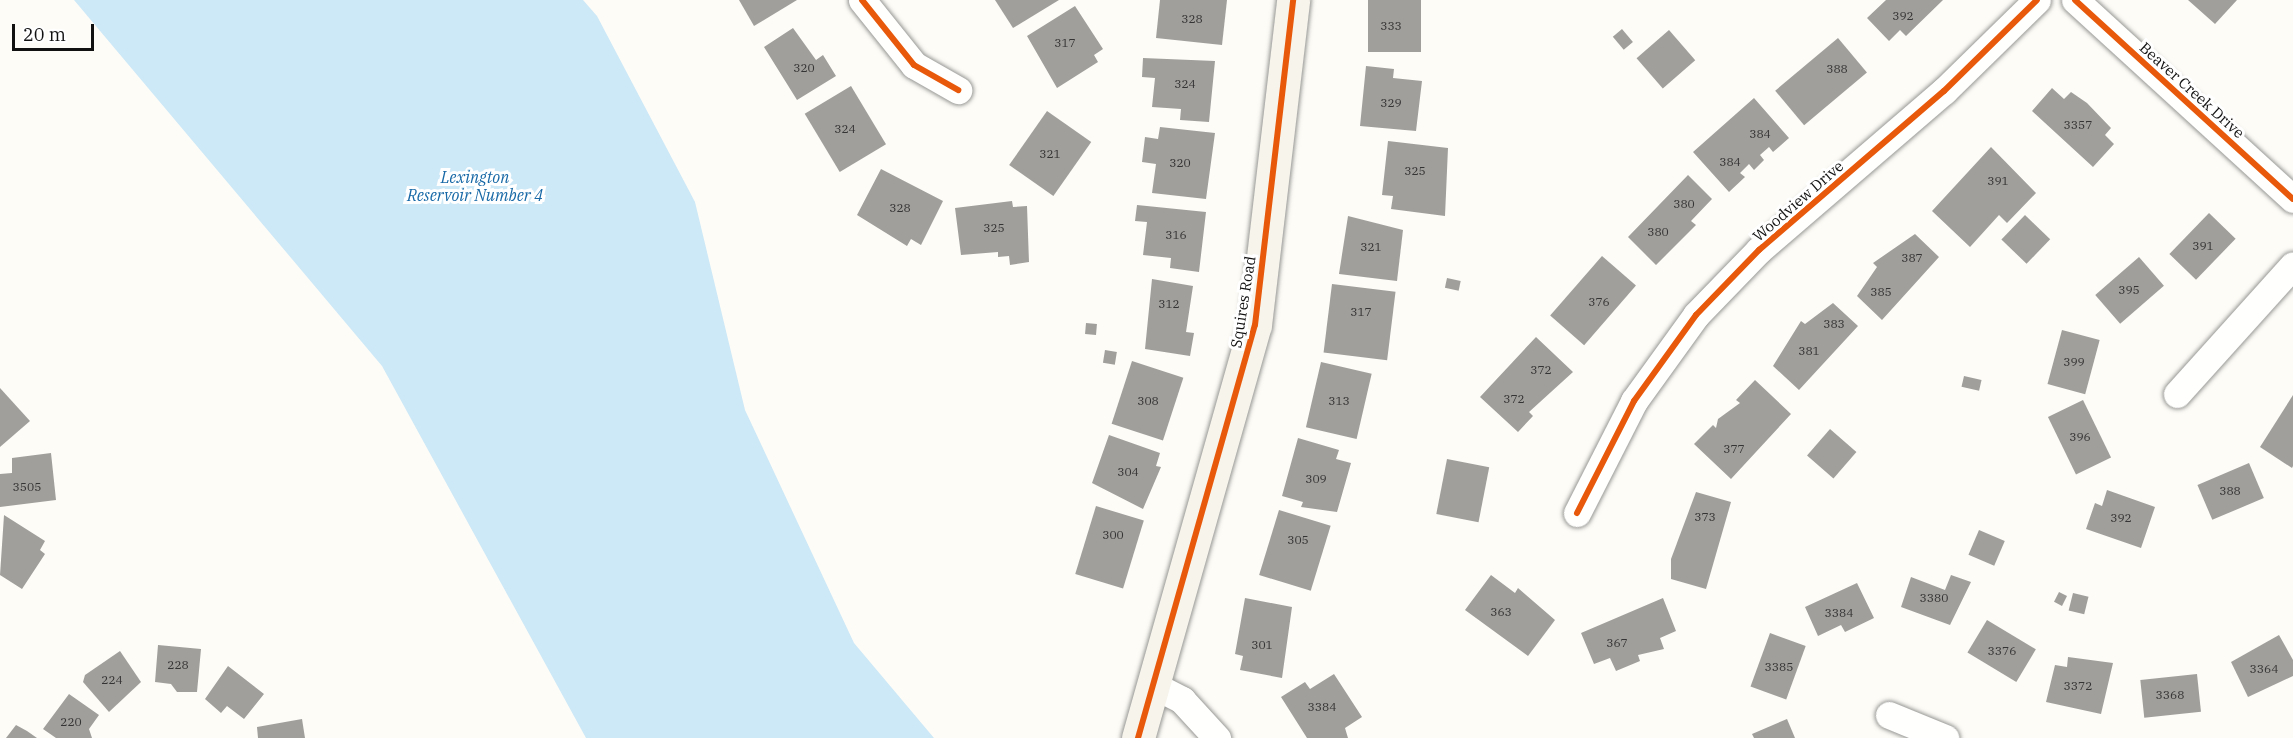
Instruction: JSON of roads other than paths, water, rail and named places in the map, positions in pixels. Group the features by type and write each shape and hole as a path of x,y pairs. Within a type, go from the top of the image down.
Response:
{"street":[{"path":"862,0 914,65 958,90"},
{"name":"Squires Road","path":"1138,738 1152,685 1213,488 1255,325 1293,0"},
{"name":"Woodview Drive","path":"1577,513 1634,401 1696,315 1759,250 1944,91 2037,0"},
{"name":"Beaver Creek Drive","path":"2075,0 2293,199"},
{"path":"2177,394 2293,266"},
{"path":"1152,685 1182,700 1217,738"},
{"path":"1889,715 1945,738"}],"water":[{"name":"Lexington Reservoir Number 4","path":"74,0 583,0 597,16 695,202 745,410 854,643 934,738 586,738 382,366"}]}
